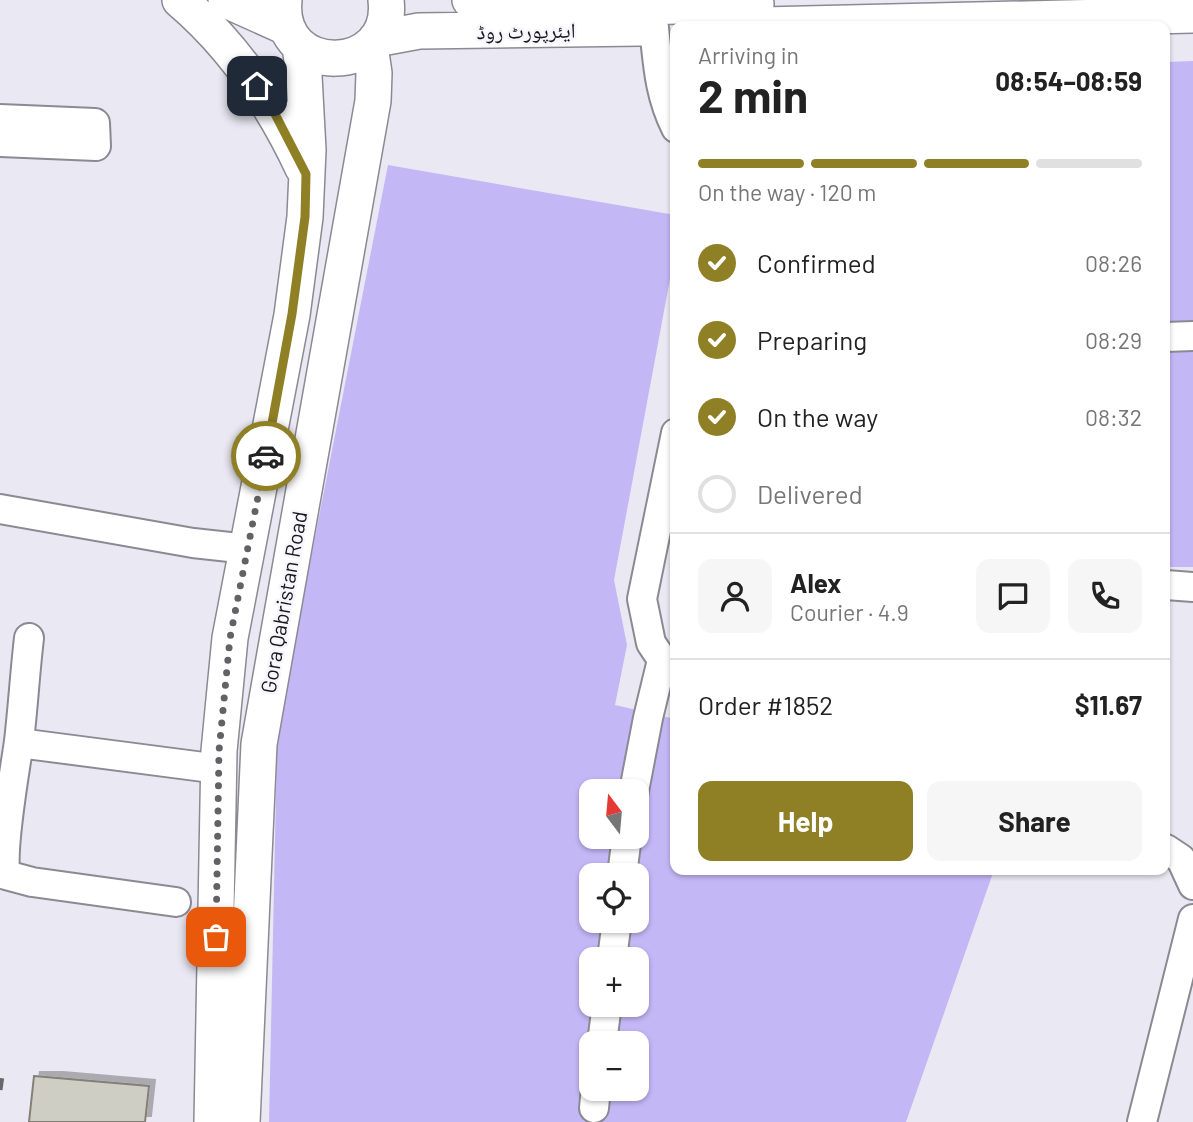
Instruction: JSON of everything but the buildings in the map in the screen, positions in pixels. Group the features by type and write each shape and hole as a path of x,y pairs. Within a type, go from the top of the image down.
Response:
{"main road":[{"path":"180,0 215,33 257,86 275,114 306,174"},
{"path":"226,0 290,24"},
{"path":"373,43 386,16 386,0"},
{"name":"ایئرپورٹ روڈ","path":"470,0 517,5 687,6 881,0"},
{"path":"936,21 1193,15"},
{"name":"Gora Qabristan Road","path":"212,1122 219,769 230,638 292,314 305,217 308,150 304,76 290,24"},
{"name":"ایئرپورٹ روڈ","path":"290,24 306,51 321,58 339,60 356,55 373,43 419,31 665,28"},
{"name":"Gora Qabristan Road","path":"242,1122 259,744 373,101 373,43"}],"street":[{"path":"665,28 660,85 670,117"},
{"path":"0,119 95,123 96,146 0,142"},
{"path":"1170,337 1193,336"},
{"path":"636,779 648,718 669,667 651,643 642,598 670,485"},
{"path":"0,509 194,543 248,549"},
{"path":"1170,585 1193,587"},
{"path":"29,638 19,743 2,839 2,868 6,875 32,882 176,902"},
{"path":"19,743 219,769"},
{"path":"1170,852 1181,859 1193,885"},
{"path":"1142,1122 1193,919"}],"shaded area":[{"path":"1193,61 1193,567 1170,567 1170,62"},
{"path":"388,165 670,214 670,279 614,580 627,645 615,705 670,718 670,875 992,875 906,1122 269,1122 277,748 305,588"}],"railway":[{"path":"0,1090 2,1075"}],"way so far":[{"path":"216,937 219,751 230,638 266,456"}],"route":[{"path":"257,86 275,114 306,174 305,217 292,314 266,456"}]}
